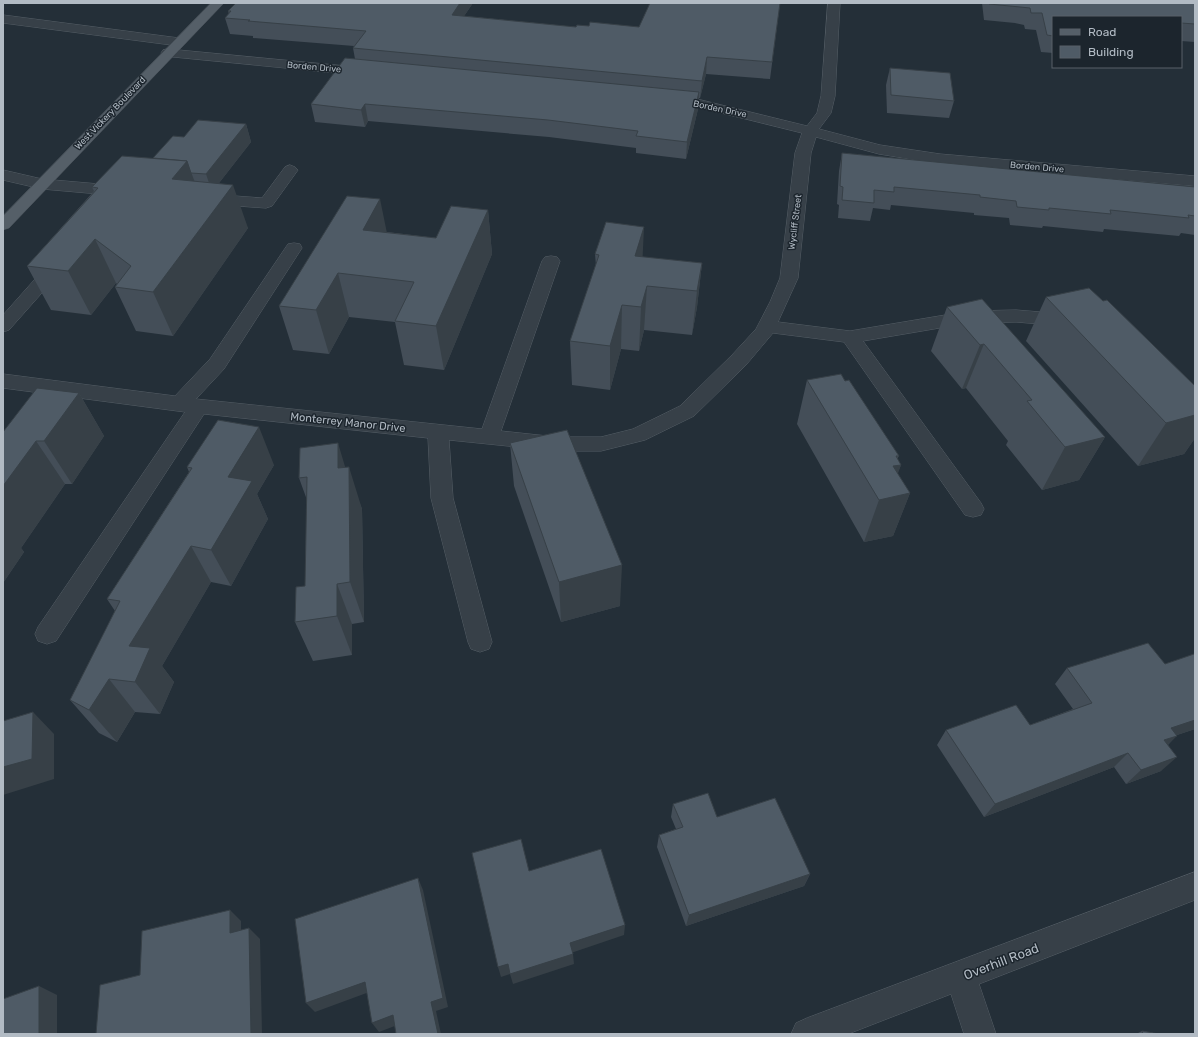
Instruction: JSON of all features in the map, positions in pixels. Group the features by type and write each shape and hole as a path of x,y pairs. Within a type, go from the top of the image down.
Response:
{"main road":[{"name":"West Vickery Boulevard","path":"3,225 218,3"}],"street":[{"name":"Wycliff Street","path":"687,411 739,360 764,332 789,278 803,153 811,130 824,113 828,96 834,3"},
{"path":"3,19 179,42"},
{"name":"Borden Drive","path":"168,53 383,73"},
{"name":"Borden Drive","path":"653,99 692,102 811,130 879,149 940,159 1195,181"},
{"path":"195,198 266,204 290,170"},
{"path":"3,174 42,184 140,193"},
{"path":"47,634 189,405 294,248"},
{"path":"3,326 68,252"},
{"path":"489,437 551,261"},
{"path":"767,326 850,337 969,317 1016,316 1085,322"},
{"path":"850,337 973,509"},
{"name":"Monterrey Manor Drive","path":"3,381 189,405 557,444 601,444 638,435 687,411"},
{"path":"438,432 442,498 480,642"},
{"name":"Overhill Road","path":"807,1034 1195,886"},
{"path":"961,976 980,1034"}],"building":[{"path":"236,3 460,3 452,15 576,27 577,25 589,26 590,22 639,27 650,3 780,3 772,62 707,57 702,81 353,48 366,31 225,18 231,11 228,11"},
{"path":"1195,3 1195,24 1182,23 1182,16 1052,16 1052,36 1047,35 1042,13 1031,13 1030,8 989,4"},
{"path":"345,58 699,92 687,142 636,136 638,131 548,120 365,104 361,110 311,104"},
{"path":"890,68 950,73 954,101 891,95"},
{"path":"198,120 246,124 206,174 191,173 187,161 153,158 173,136 184,137"},
{"path":"842,153 1195,187 1195,216 1188,215 1189,218 1110,210 1111,214 1049,208 1049,210 1017,207 1016,201 980,197 980,195 894,187 894,192 874,190 874,203 842,200 843,187 840,186"},
{"path":"122,156 187,161 172,179 233,185 153,292 115,287 131,266 95,239 68,271 27,266 98,188 92,187"},
{"path":"347,196 380,199 363,230 436,238 451,206 488,210 436,326 395,321 414,282 338,273 316,310 279,306"},
{"path":"606,222 644,227 635,256 702,263 697,291 647,286 641,307 622,305 610,346 570,341 599,255 595,254"},
{"path":"1089,288 1103,301 1107,300 1195,386 1195,415 1166,423 1046,297"},
{"path":"982,299 1105,437 1065,447 1027,401 1032,400 984,344 980,345 947,307"},
{"path":"841,374 845,381 849,380 899,456 896,456 901,465 893,466 910,493 879,500 807,380"},
{"path":"37,388 79,393 44,441 36,441 3,486 3,432"},
{"path":"218,420 259,427 228,477 252,481 211,550 191,546 129,646 150,648 135,682 109,679 89,710 70,700 120,601 107,599 192,468 187,467"},
{"path":"567,430 622,565 559,582 510,443"},
{"path":"338,443 338,468 349,467 350,582 337,584 337,616 295,622 296,587 305,586 307,477 299,478 300,448"},
{"path":"1148,643 1165,664 1194,654 1195,655 1195,720 1171,728 1177,736 1164,740 1177,757 1141,770 1128,753 995,804 946,730 1016,705 1030,725 1092,703 1067,668"},
{"path":"33,712 32,759 3,767 3,721"},
{"path":"708,793 717,817 775,798 810,874 689,915 659,835 683,827 673,804"},
{"path":"521,839 529,871 601,849 625,925 570,943 573,954 510,974 508,964 498,967 472,853"},
{"path":"418,878 443,998 431,1002 438,1034 396,1034 393,1015 372,1023 365,982 306,1003 295,919"},
{"path":"230,910 230,933 249,928 251,1034 96,1034 100,985 140,975 142,931"},
{"path":"39,986 39,1034 3,1034 3,999"},
{"path":"1142,1031 1159,1034 1143,1034"}]}
